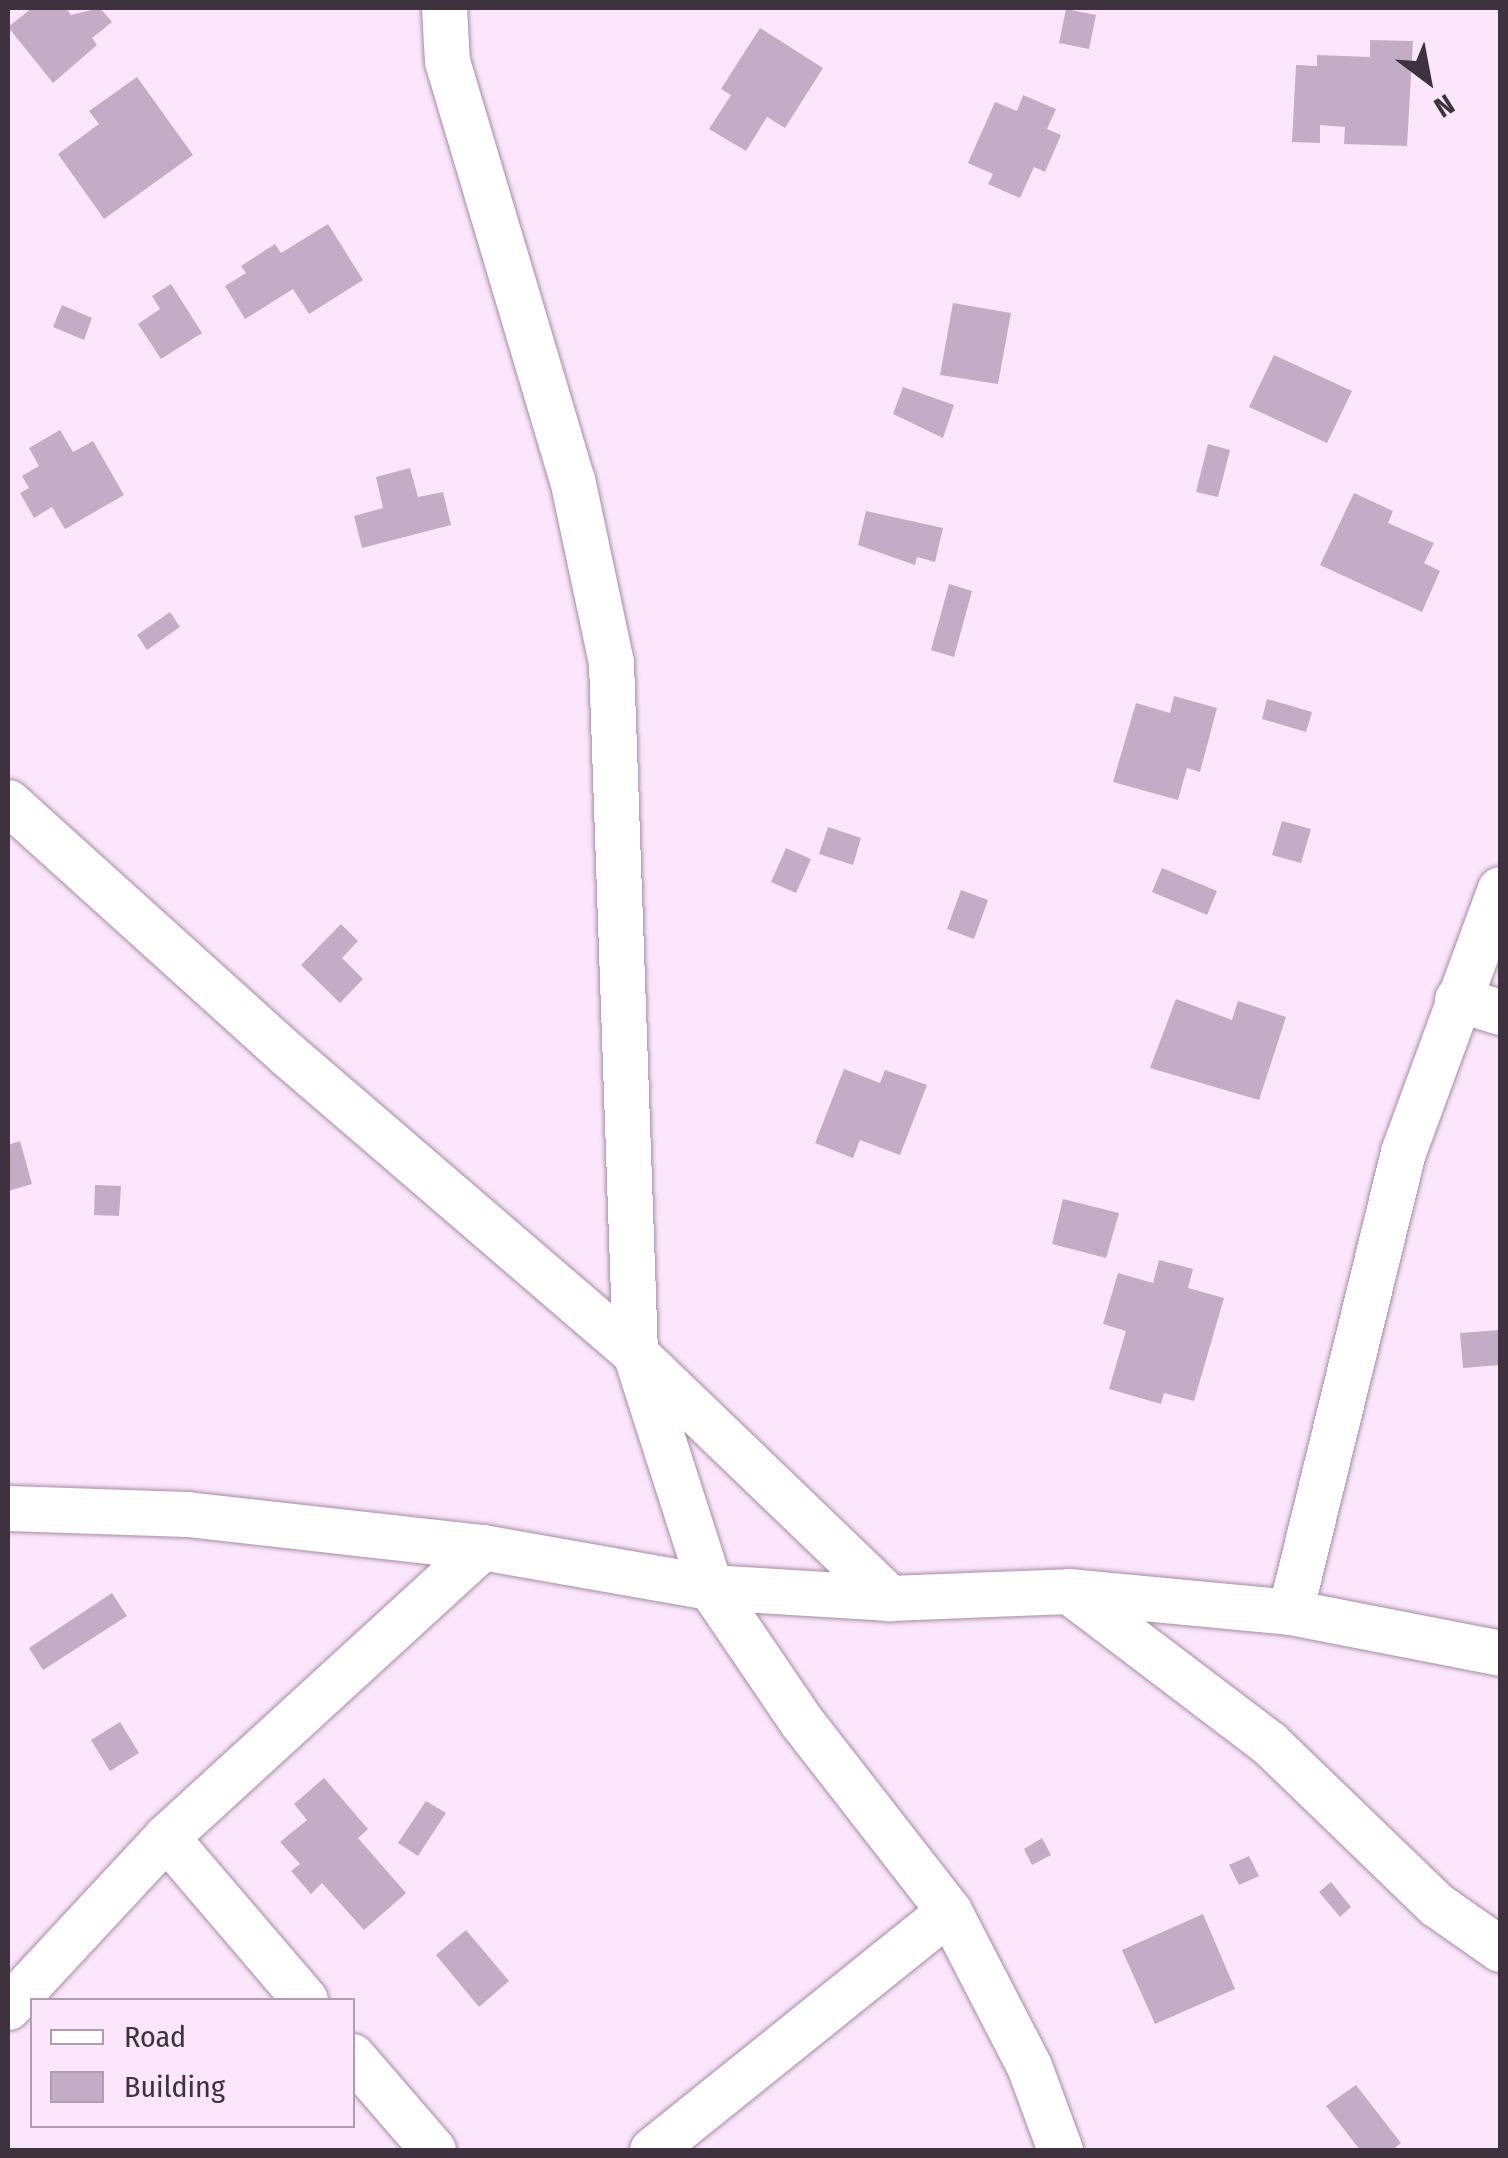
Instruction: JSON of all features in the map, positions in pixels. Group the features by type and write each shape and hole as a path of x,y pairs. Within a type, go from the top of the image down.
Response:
{"street":[{"path":"444,8 446,61 572,478 611,662 635,1352 710,1588 801,1721 948,1911 1029,2066 1060,2150"},
{"path":"8,802 287,1054 635,1352 890,1598"},
{"path":"1290,1612 1403,1152 1500,889"},
{"path":"1457,999 1500,1012"},
{"path":"8,1508 187,1514 482,1546 710,1588 890,1598 1069,1590 1290,1612 1500,1653"},
{"path":"8,2007 166,1837 482,1546"},
{"path":"1069,1590 1269,1743 1437,1905 1500,1949"},
{"path":"166,1837 303,1998"},
{"path":"652,2150 948,1911"},
{"path":"355,2059 433,2150"}],"building":[{"path":"32,8 66,8 71,15 100,8 112,22 92,38 97,45 53,83 8,27"},
{"path":"1066,9 1096,15 1089,49 1059,43"},
{"path":"760,28 823,68 785,128 767,117 746,151 709,129 731,95 721,89"},
{"path":"1370,40 1413,41 1407,146 1344,144 1345,127 1320,125 1320,143 1292,142 1296,65 1317,66 1317,55 1370,57"},
{"path":"137,77 193,155 104,219 58,154 99,124 89,111"},
{"path":"1023,95 1056,109 1047,129 1061,135 1045,172 1034,167 1020,198 988,184 993,174 968,163 995,102 1017,111"},
{"path":"328,224 363,280 309,314 293,289 245,319 225,286 246,273 241,266 275,244 281,253"},
{"path":"171,284 202,333 161,359 138,324 160,309 152,296"},
{"path":"953,303 1011,313 998,384 940,375"},
{"path":"62,305 92,318 84,340 53,327"},
{"path":"1274,355 1352,391 1327,443 1249,407"},
{"path":"903,387 954,405 943,438 893,414"},
{"path":"60,430 73,452 93,441 124,495 65,529 52,507 34,518 20,493 29,488 22,476 39,466 29,448"},
{"path":"1208,444 1230,450 1218,497 1196,492"},
{"path":"410,468 418,497 443,492 451,525 362,548 354,516 383,508 376,477"},
{"path":"1354,493 1393,511 1388,523 1434,543 1424,563 1440,571 1422,612 1320,565"},
{"path":"866,511 943,528 935,562 917,557 915,565 858,545"},
{"path":"949,584 972,591 954,657 931,650"},
{"path":"170,612 180,627 147,650 137,635"},
{"path":"1174,696 1217,708 1200,772 1187,768 1178,800 1113,782 1136,703 1170,713"},
{"path":"1267,699 1312,712 1306,732 1262,719"},
{"path":"1282,821 1311,829 1301,863 1272,855"},
{"path":"828,827 861,838 853,865 819,854"},
{"path":"786,848 811,859 796,893 771,882"},
{"path":"1162,868 1217,891 1207,915 1152,892"},
{"path":"961,890 988,900 974,939 947,929"},
{"path":"341,924 358,941 342,958 363,979 340,1003 301,965"},
{"path":"1176,999 1232,1020 1238,1001 1286,1017 1259,1100 1150,1068"},
{"path":"844,1069 880,1083 885,1070 927,1085 900,1155 860,1140 853,1158 815,1143"},
{"path":"20,1141 32,1184 8,1191 8,1145"},
{"path":"95,1185 121,1186 119,1216 94,1215"},
{"path":"1063,1199 1119,1213 1106,1258 1052,1244"},
{"path":"1159,1260 1193,1269 1188,1288 1224,1298 1194,1401 1164,1393 1161,1404 1109,1389 1126,1331 1103,1324 1118,1273 1153,1283"},
{"path":"1500,1330 1500,1365 1463,1368 1460,1333"},
{"path":"112,1593 127,1616 43,1670 29,1648"},
{"path":"120,1722 139,1753 110,1771 91,1740"},
{"path":"324,1778 368,1829 358,1838 406,1893 364,1930 322,1883 311,1894 291,1871 300,1864 280,1842 307,1820 294,1804"},
{"path":"426,1801 446,1813 418,1856 398,1843"},
{"path":"1042,1838 1051,1855 1032,1865 1024,1849"},
{"path":"1249,1856 1259,1876 1239,1885 1229,1865"},
{"path":"1331,1882 1351,1907 1340,1917 1319,1892"},
{"path":"1203,1914 1235,1989 1155,2024 1122,1950"},
{"path":"466,1930 509,1981 479,2007 436,1955"},
{"path":"1356,2085 1401,2143 1392,2150 1360,2150 1326,2106"}]}
